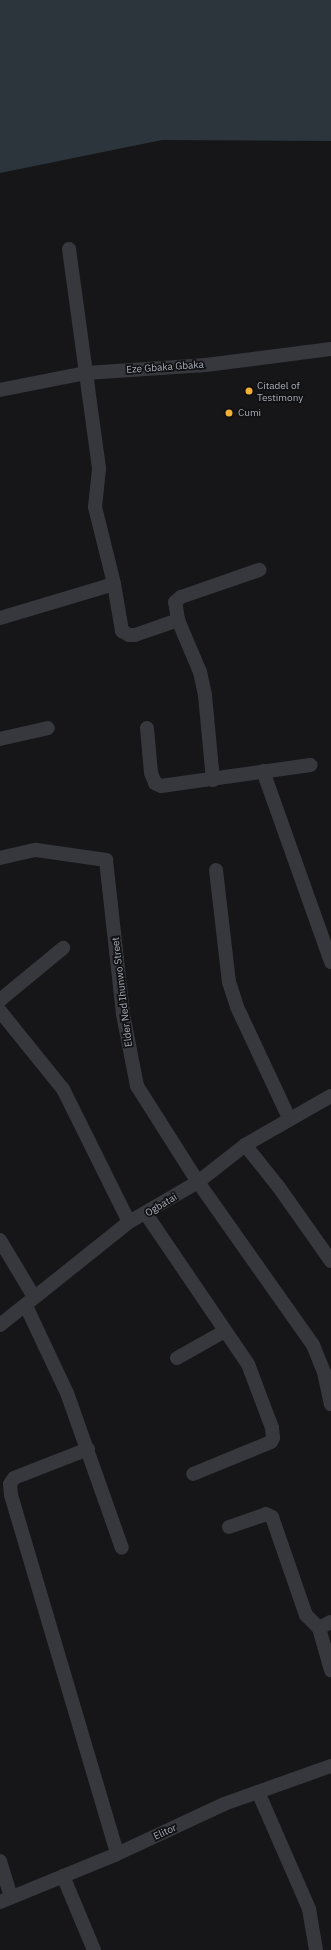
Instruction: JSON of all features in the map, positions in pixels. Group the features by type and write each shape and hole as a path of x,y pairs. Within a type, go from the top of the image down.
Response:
{"street":[{"path":"69,249 99,469 95,507 114,584 122,631 125,634 135,635 178,620"},
{"name":"Eze Gbaka Gbaka","path":"0,390 86,373 206,365 331,349"},
{"path":"213,780 204,688 200,672 178,620 175,608 177,600 259,570"},
{"path":"0,618 114,584"},
{"path":"0,739 48,728"},
{"path":"147,728 150,773 154,783 167,787 263,771 310,765"},
{"path":"263,771 331,962"},
{"name":"Elder Ned Ihunwo Street","path":"0,858 36,850 102,858 108,863 122,1014 137,1086 198,1182 313,1345 324,1372 331,1404"},
{"path":"216,870 229,982 237,1007 289,1118"},
{"path":"0,1000 63,948"},
{"path":"0,1011 63,1089 129,1222"},
{"name":"Ogbatai","path":"0,1325 129,1222 146,1214 198,1182 245,1145 289,1118 330,1099"},
{"path":"245,1145 278,1186 331,1261"},
{"path":"146,1214 251,1370 272,1428 273,1438 271,1442 193,1474"},
{"path":"0,1240 30,1301 57,1366 88,1449 122,1548"},
{"path":"177,1358 225,1331"},
{"path":"88,1449 14,1478 10,1484 11,1495 117,1854"},
{"path":"229,1527 266,1514 272,1517 306,1614 325,1625 331,1670"},
{"name":"Elitor","path":"6,1899 117,1854 224,1804 331,1766"},
{"path":"258,1792 309,1909 316,1950"},
{"path":"0,1861 6,1899"},
{"path":"63,1876 94,1950"}],"shaded area":[{"path":"0,0 331,0 331,141 162,140 0,173"}],"place":[{"name":"Citadel of Testimony","path":"249,391"},
{"name":"Cumi","path":"229,413"}]}
